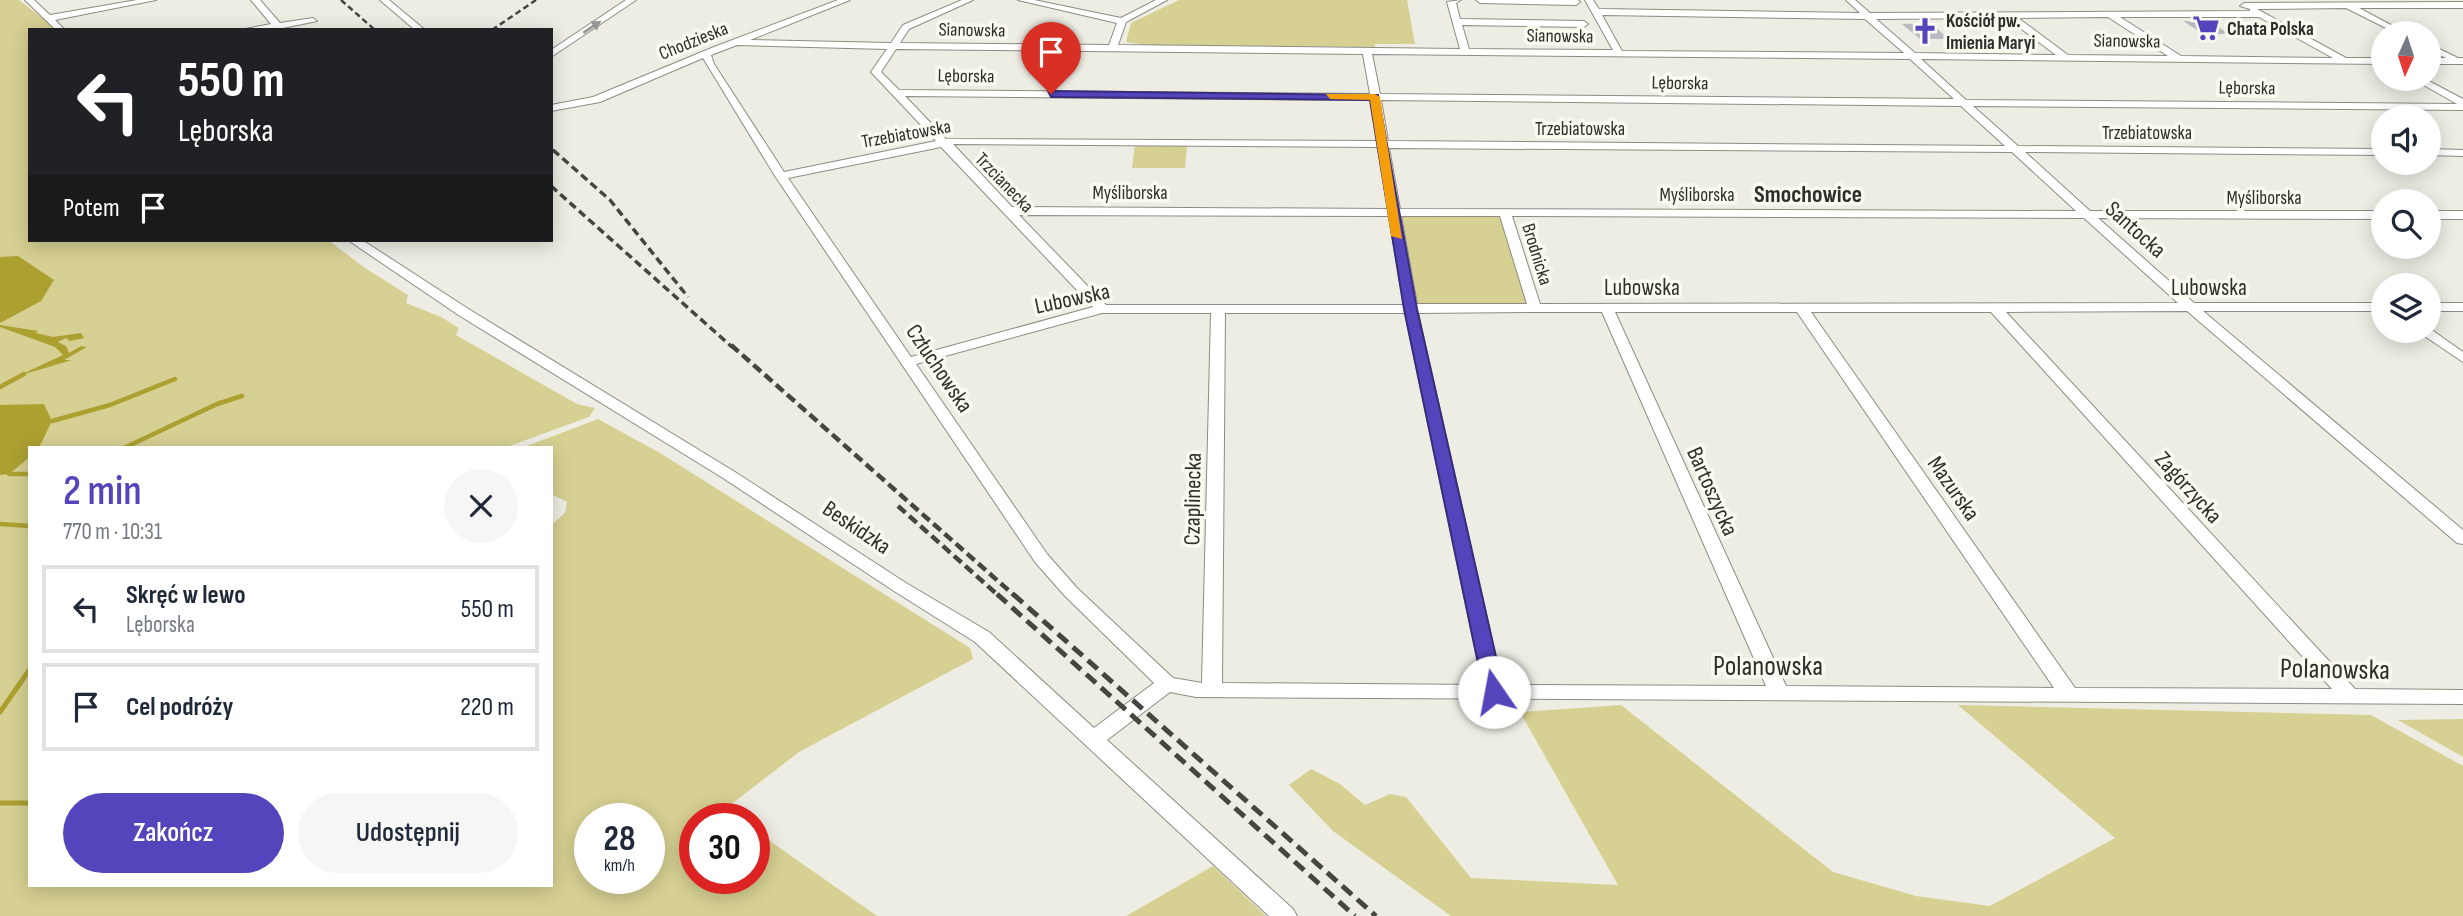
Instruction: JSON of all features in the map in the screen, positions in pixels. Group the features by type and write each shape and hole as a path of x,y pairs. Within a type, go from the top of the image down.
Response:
{"street":[{"path":"29,0 59,28"},
{"path":"49,18 152,0"},
{"path":"255,0 278,26"},
{"path":"384,0 419,28"},
{"path":"553,53 632,0"},
{"name":"Chodzieska","path":"553,108 596,100 737,41 846,0"},
{"path":"893,46 906,27 969,0"},
{"path":"1023,0 1122,21 1163,0"},
{"path":"1052,6 1067,0"},
{"path":"1457,0 1451,2 1465,51"},
{"path":"1480,0 1576,2"},
{"path":"1588,0 1619,53"},
{"name":"Santocka","path":"1850,0 2192,307 2463,539"},
{"path":"1518,1 1528,23"},
{"path":"2344,4 2378,21"},
{"path":"2172,13 2158,5 2463,5"},
{"path":"2451,5 2463,10"},
{"path":"2249,6 2345,60"},
{"path":"2049,7 2060,14"},
{"path":"1595,12 1866,16 2260,14"},
{"path":"2109,13 2179,58"},
{"path":"2009,15 2066,57"},
{"path":"261,28 313,21"},
{"path":"1113,47 1122,21"},
{"path":"1458,22 1584,24"},
{"name":"Sianowska","path":"737,41 893,46 2371,61"},
{"name":"Trzcianecka","path":"893,46 876,72 1101,309"},
{"path":"1367,50 1392,210 1411,309 1494,692"},
{"path":"2441,52 2460,61"},
{"name":"Człuchowska","path":"707,55 714,73 780,176 1051,571 1167,684"},
{"path":"2441,61 2460,61"},
{"path":"2440,91 2461,102"},
{"name":"Lęborska","path":"897,93 1964,102 2461,102"},
{"name":"Trzebiatowska","path":"780,176 944,142 2371,152"},
{"path":"2441,152 2463,153"},
{"name":"Myśliborska","path":"1010,211 2371,215"},
{"name":"Brodnicka","path":"1504,211 1535,309"},
{"path":"2441,215 2463,215"},
{"name":"Beskidzka","path":"357,242 466,313 729,475 900,587 982,636 1285,916"},
{"name":"Lubowska","path":"908,362 1101,309 2371,307"},
{"path":"2441,307 2463,307"},
{"name":"Zagórzycka","path":"1995,308 2350,696"},
{"name":"Bartoszycka","path":"1607,309 1779,693"},
{"name":"Mazurska","path":"1802,309 2068,693"},
{"name":"Czaplinecka","path":"1212,690 1218,310"},
{"path":"2441,343 2463,358"},
{"path":"1093,740 1167,684"},
{"name":"Polanowska","path":"1167,684 1196,690 2463,697"}],"shaded area":[{"path":"0,0 19,0 55,28 28,28 28,242 331,242 408,295 406,303 441,317 459,328 456,335 577,404 595,408 589,417 509,446 40,446 52,421 32,446 28,446 28,887 553,887 553,523 565,513 567,502 553,495 553,446 527,446 598,419 660,453 970,648 973,659 799,752 733,803 679,803 679,894 770,894 770,841 877,916 0,916"},
{"path":"1179,0 1407,0 1415,44 1375,44 1375,47 1146,45 1126,42 1131,23"},
{"path":"1135,145 1187,145 1185,168 1132,168"},
{"path":"1399,213 1498,215 1502,218 1527,304 1416,305"},
{"path":"18,256 54,280 41,301 0,323 0,257"},
{"path":"0,325 38,331 36,333 53,337 81,333 84,338 70,341 66,338 58,342 66,346 69,353 81,346 87,347 64,360 72,360 18,376 63,355 55,347"},
{"path":"44,404 52,421 40,446 28,446 28,459 9,474 0,475 0,405"},
{"path":"1621,705 1833,872 1916,896 1990,906 2115,838 1958,705 2371,715 2463,766 2463,916 1451,916 1333,831 1289,785 1311,769 1340,784 1365,805 1390,794 1406,797 1471,878 1618,885 1520,712"},
{"path":"2463,719 2463,757 2398,720"},
{"path":"1213,866 1266,916 1126,916"}],"building":[{"name":"Chata Polska","path":"2183,21 2209,22 2230,34 2203,34"},
{"name":"Kościół pw. Imienia Maryi","path":"1930,23 1949,39 1920,39 1902,24"}],"waterway":[{"path":"0,387 24,374"},
{"path":"52,421 110,405 175,379"},
{"path":"128,446 217,404 242,396"},
{"path":"9,474 28,474"},
{"path":"0,524 28,526"},
{"path":"0,712 28,672"},
{"path":"0,803 28,803"}],"railway":[{"path":"341,0 373,28"},
{"path":"495,28 536,0"},
{"path":"553,150 610,200 688,297"},
{"path":"553,188 732,347"},
{"path":"731,345 1015,596"},
{"path":"898,506 999,596"},
{"path":"997,594 1355,916"},
{"path":"1013,594 1376,916"}],"slow traffic":[{"path":"1330,96 1375,97 1397,236"}],"place":[{"name":"Chata Polska","path":"2206,28"},
{"name":"Kościół pw. Imienia Maryi","path":"1925,31"}],"district":[{"name":"Smochowice","path":"1808,194"}],"route":[{"path":"1051,94 1375,97 1392,210 1411,309 1494,692"}]}
